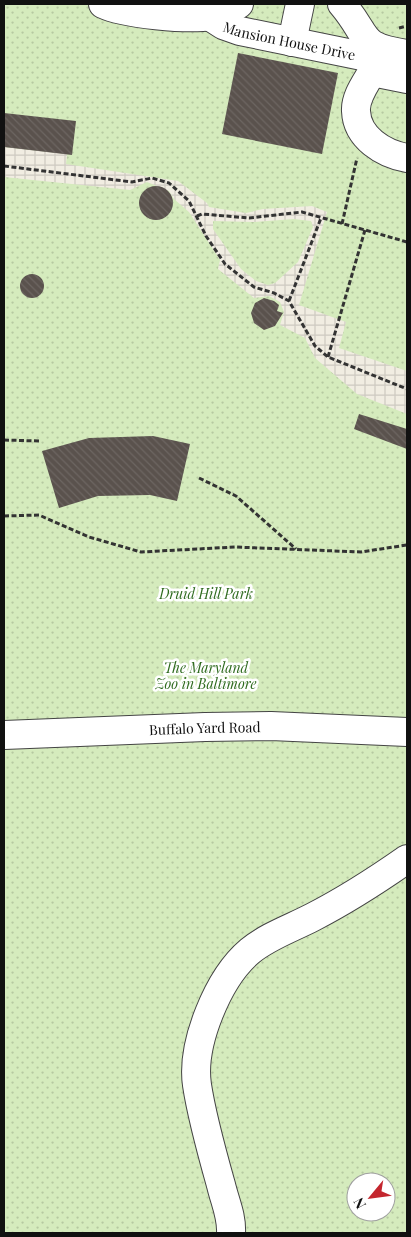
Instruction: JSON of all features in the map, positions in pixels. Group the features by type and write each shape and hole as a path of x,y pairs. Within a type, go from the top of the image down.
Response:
{"street":[{"name":"Mansion House Drive","path":"103,4 134,12 209,16 224,12 239,4"},
{"path":"292,42 300,4"},
{"name":"Mansion House Drive","path":"342,4 371,58 407,79"},
{"name":"Mansion House Drive","path":"209,16 223,25 240,31 371,58 407,54"},
{"path":"371,58 356,110 359,124 376,146 390,154 407,158"},
{"name":"Buffalo Yard Road","path":"4,735 271,726 407,732"},
{"path":"230,1233 232,1221 197,1084 198,1054 207,1020 225,979 249,951 358,892 407,860"}],"path":[{"path":"342,224 358,154"},
{"path":"4,166 132,182 152,178 169,183 188,201 206,236 225,264 254,287 274,293 289,301 315,346 328,357 407,389"},
{"path":"196,216 202,214 249,218 302,212 407,242"},
{"path":"289,301 321,218"},
{"path":"328,357 365,230"},
{"path":"4,440 39,441"},
{"path":"199,478 236,496 296,550"},
{"path":"4,516 39,514 88,537 141,552 235,547 362,552 407,546"}],"green space":[{"name":"Druid Hill Park","path":"4,4 407,4 407,1233 4,1233"}],"shaded area":[{"path":"4,147 67,154 66,164 178,181 207,203 209,207 246,213 263,209 312,206 327,212 299,305 346,322 339,348 407,371 407,414 357,394 315,358 305,338 280,325 284,312 280,302 269,296 254,298 218,269 220,260 189,212 174,199 169,191 147,182 130,190 4,177","holes":["294,219 311,221 313,227 298,262 275,283 268,285 256,281 241,269 213,229 213,221 254,222"]}],"building":[{"path":"238,53 338,73 322,154 222,134"},
{"path":"4,113 76,121 72,155 4,147"},
{"path":"156,186 163,187 168,191 172,196 172,210 168,215 163,219 156,220 149,219 144,215 140,210 139,203 140,196 144,191 149,187"},
{"path":"32,274 37,275 43,281 43,291 37,297 32,298 27,297 21,291 20,286 21,281 27,275"},
{"path":"264,298 274,301 279,305 277,311 283,313 275,326 264,330 254,323 251,313 255,303"},
{"path":"359,414 407,429 407,449 354,429"},
{"path":"153,436 190,444 177,501 150,495 98,496 59,508 42,451 89,438"}],"park label":[{"name":"The Maryland Zoo in Baltimore","path":"206,676"}]}
